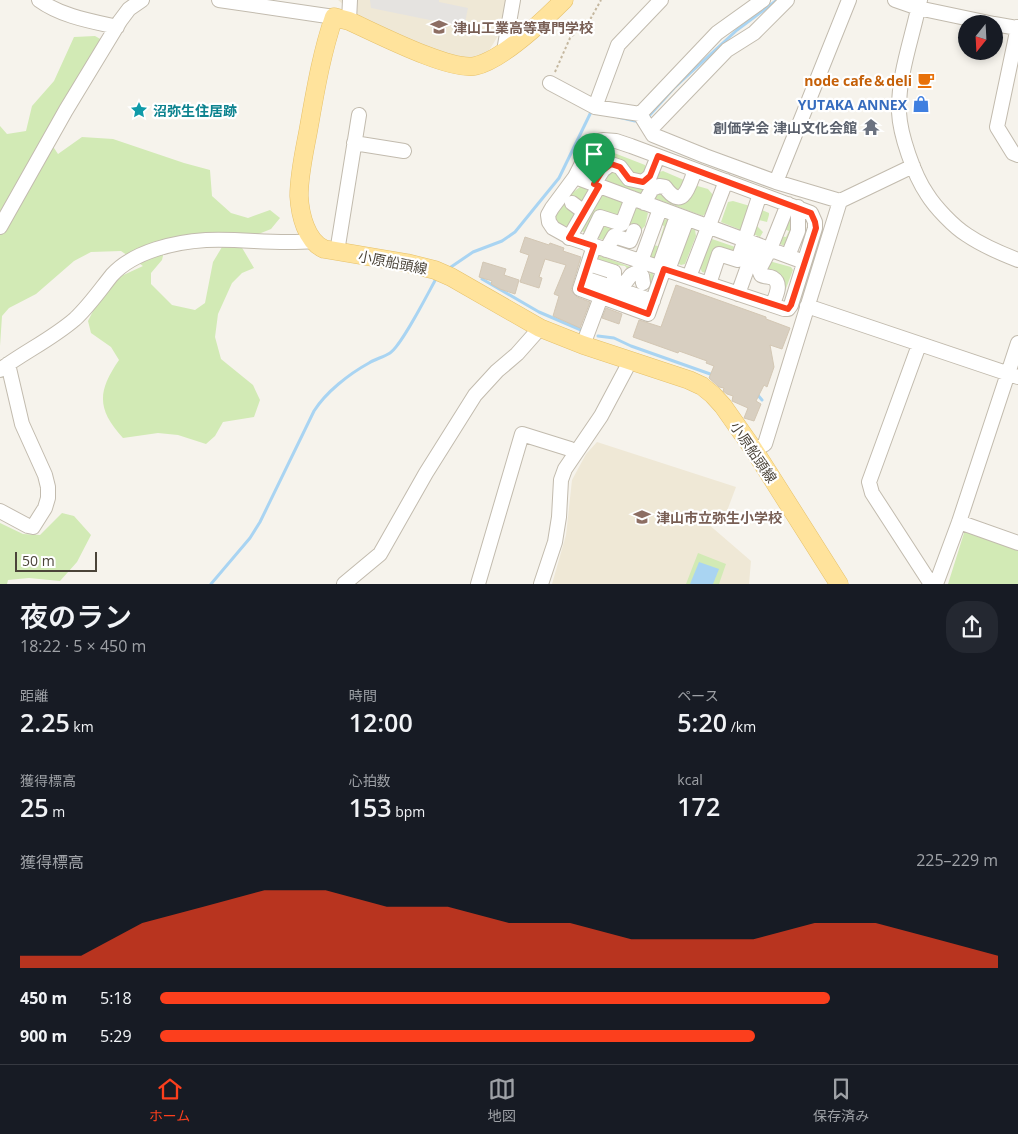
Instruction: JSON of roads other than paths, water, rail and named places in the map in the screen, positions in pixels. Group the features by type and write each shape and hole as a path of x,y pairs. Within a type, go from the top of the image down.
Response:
{"main road":[{"path":"312,242 300,209 300,181 320,63 341,19 438,60 457,66 479,65 504,51 541,23 564,0"},
{"name":"小原船頭線","path":"312,242 324,249 337,252 407,263 435,270 452,277 540,328 583,345 702,386 714,395 754,450 839,584"}],"street":[{"path":"39,0 67,14 117,27"},
{"path":"0,228 66,110 117,27 129,9 142,0"},
{"path":"219,0 341,19 350,0"},
{"path":"504,51 513,0"},
{"path":"595,107 618,45 661,0"},
{"path":"640,114 716,33 763,0"},
{"path":"650,130 727,50 754,33 787,0"},
{"path":"776,182 849,0"},
{"path":"895,0 960,15"},
{"path":"919,4 901,83 899,112 904,140 913,166 927,194 965,234 990,249 1018,260"},
{"path":"1003,26 1018,28 997,127 1013,153 1018,155"},
{"path":"550,83 595,107 640,114 653,135 704,156 776,182 840,202 913,166"},
{"path":"337,252 359,115"},
{"path":"602,140 616,141 658,156 811,213 816,228 788,309 569,238 552,228 548,222 548,215 575,177 593,142 602,140"},
{"path":"354,143 404,151"},
{"path":"569,238 584,212 603,170 611,164 620,167 629,179 643,182 650,176 658,156"},
{"path":"682,217 648,314 580,289 596,246 600,216 622,224 638,201 658,186 665,187 675,197 682,196 688,188 695,170"},
{"path":"575,177 804,262"},
{"path":"689,277 726,181"},
{"path":"760,194 758,245 763,261 759,273 773,278 777,282 778,289 772,305"},
{"path":"754,450 765,444 840,202"},
{"path":"572,203 584,212"},
{"path":"709,284 720,254 738,260 758,245 782,232 788,204"},
{"path":"738,294 758,245 788,204"},
{"path":"788,204 798,231 788,256"},
{"path":"641,261 660,209"},
{"path":"596,246 614,236 630,241 632,230 650,237"},
{"path":"0,510 33,527 45,508 48,498 45,475 22,424 4,367 76,318 114,274 129,261 143,254 164,247 205,240 312,242"},
{"path":"588,264 614,272 618,268 623,268 628,271 628,278 633,273 640,274 643,278 643,283 655,295"},
{"path":"584,278 655,295"},
{"path":"583,345 601,297"},
{"path":"807,306 1013,375"},
{"path":"344,584 380,554 426,473 475,395 497,371 517,354 540,328"},
{"path":"936,584 1013,375 1018,343"},
{"path":"919,344 869,482 872,493 930,584"},
{"path":"541,584 554,542 559,517 561,480 565,469 601,416 626,369 628,360"},
{"path":"478,584 522,434 575,452"},
{"path":"959,522 1018,543"}],"water":[{"path":"699,562 719,569 713,584 690,584"}],"waterway":[{"path":"648,117 674,88 737,30 777,0"},
{"path":"448,269 473,252 502,241 515,232 559,178 591,112 593,112"},
{"path":"618,117 635,121 639,120"},
{"path":"211,584 250,538 260,522 319,404 331,390 346,378 361,367 390,353 395,348 408,330 437,277"},
{"path":"482,279 539,312 581,330"},
{"path":"598,336 614,338 631,346 713,375"},
{"path":"756,393 762,400"}],"place":[{"name":"津山工業高等専門学校","path":"439,27"},
{"name":"node cafe＆deli","path":"926,80"},
{"name":"YUTAKA ANNEX","path":"921,104"},
{"name":"沼弥生住居跡","path":"139,110"},
{"name":"創価学会 津山文化会館","path":"871,127"},
{"name":"津山市立弥生小学校","path":"642,517"}]}
